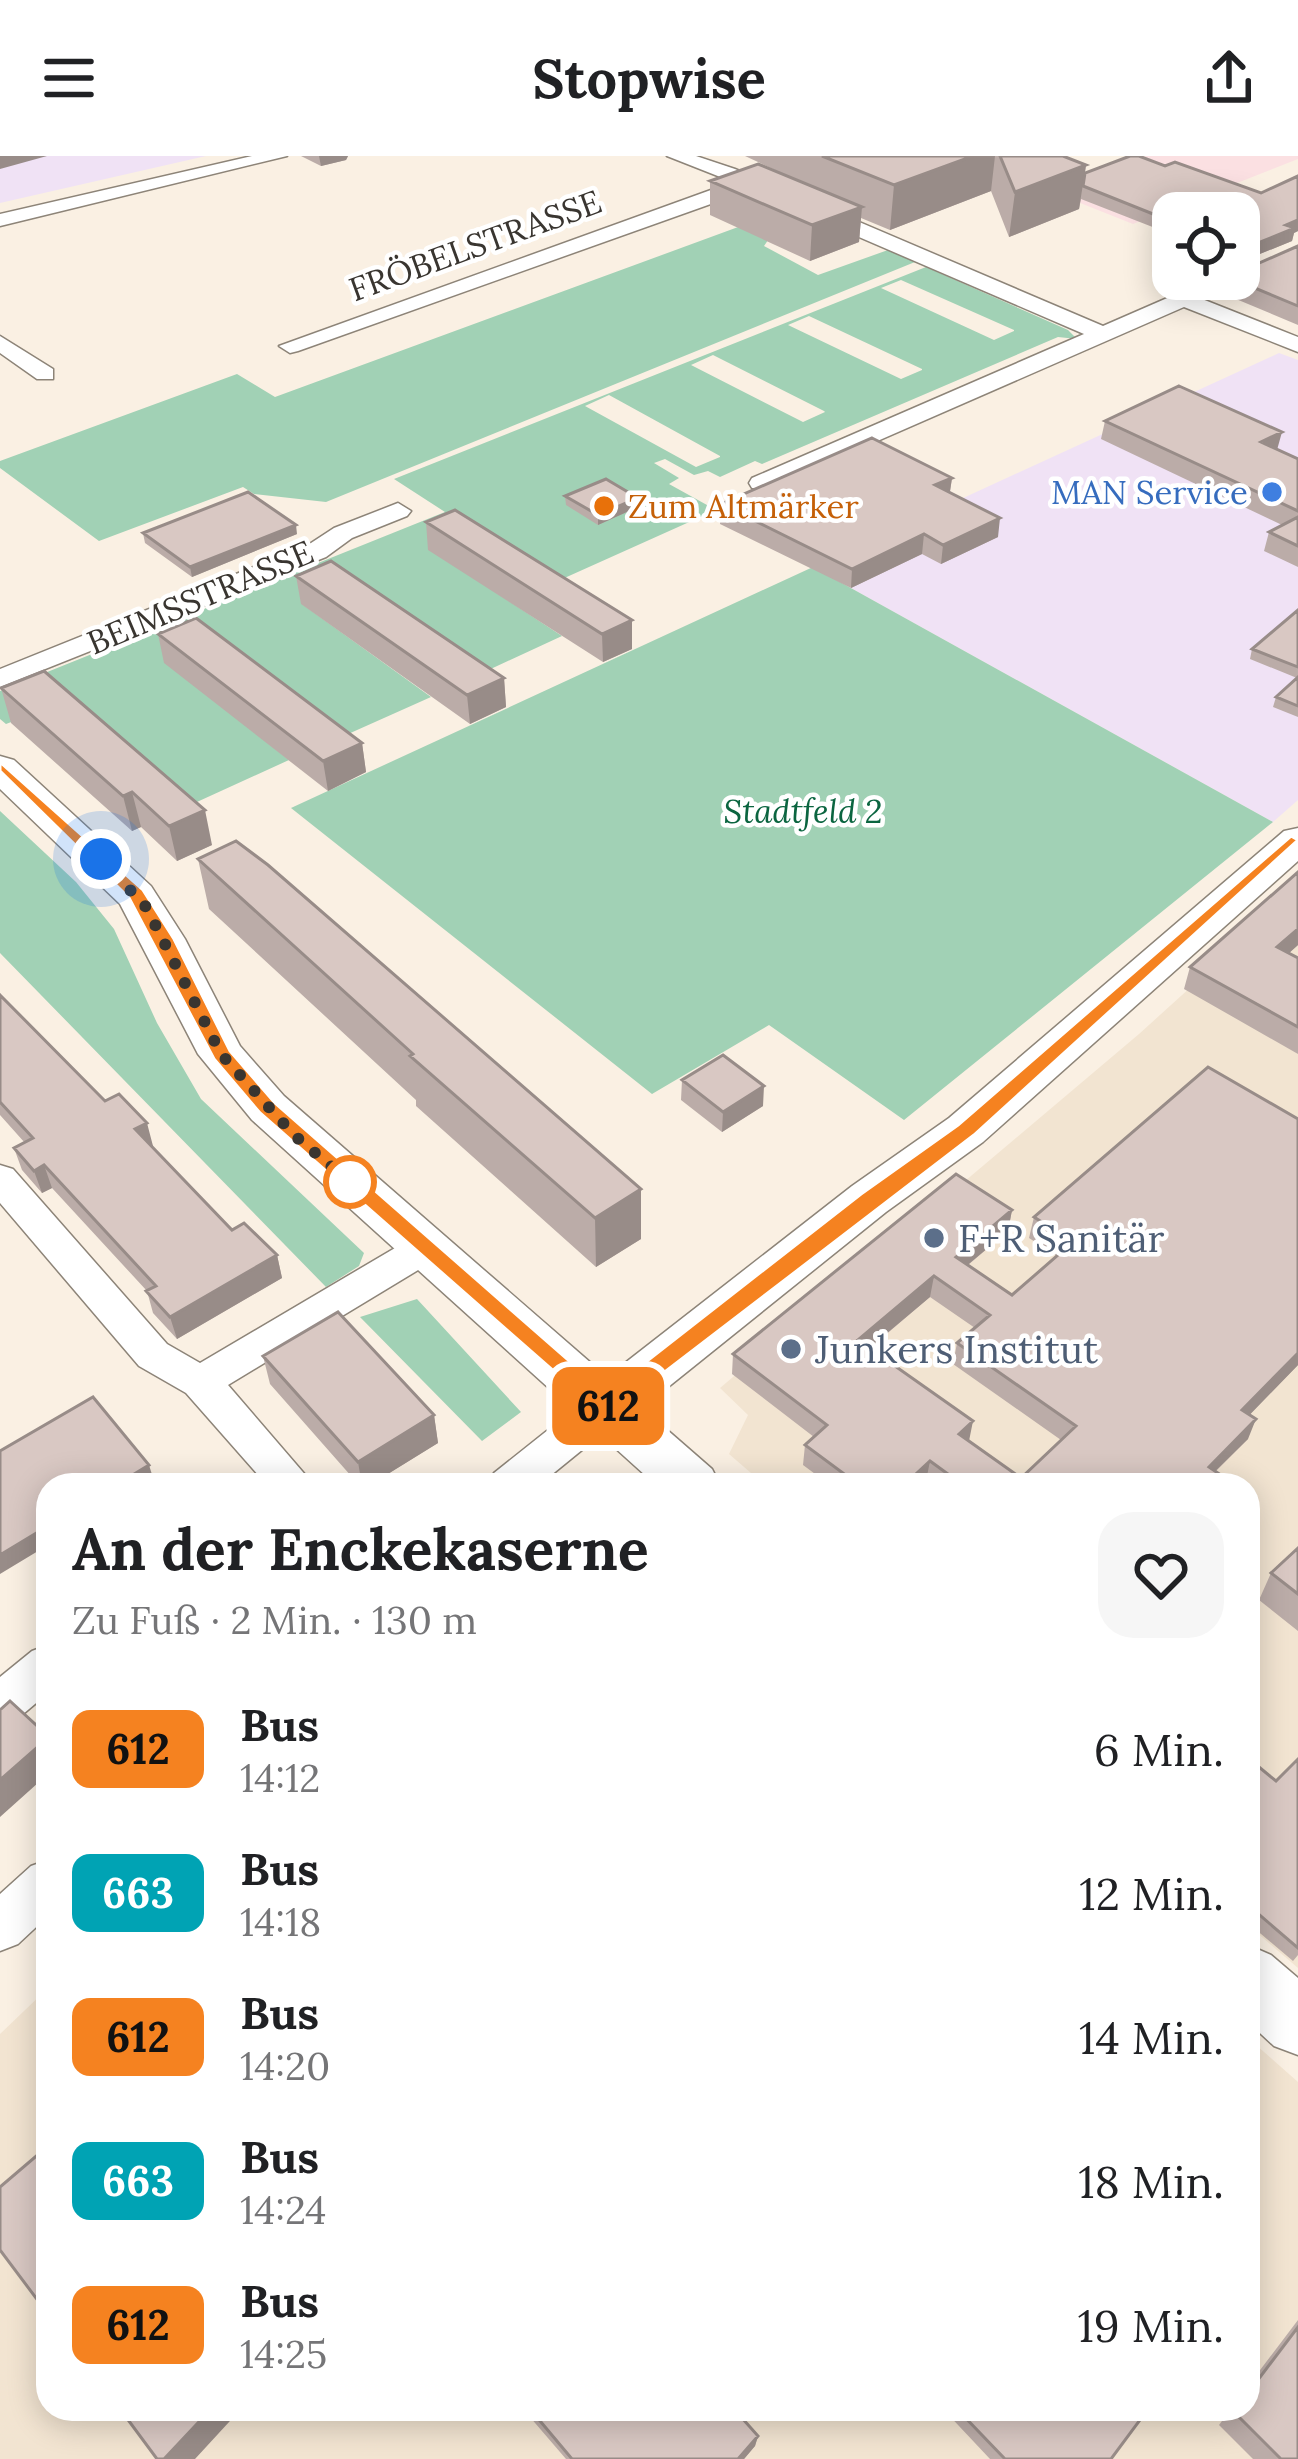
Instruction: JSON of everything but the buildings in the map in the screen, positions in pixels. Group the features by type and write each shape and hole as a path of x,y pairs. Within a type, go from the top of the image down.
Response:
{"street":[{"path":"0,210 239,156"},
{"path":"0,220 277,156"},
{"path":"676,156 1103,334"},
{"name":"FRÖBELSTRASSE","path":"290,346 750,183"},
{"path":"761,484 1182,300"},
{"path":"1186,300 1298,345"},
{"path":"0,343 45,374"},
{"name":"BEIMSSTRASSE","path":"0,680 317,551 343,532 398,511"},
{"path":"0,767 146,907 213,1040 242,1081 295,1136 680,1473"},
{"path":"523,1473 869,1199 966,1130 1298,840"},
{"path":"0,1178 153,1355 200,1382 274,1473"},
{"path":"200,1382 424,1248"},
{"path":"0,1705 36,1675"},
{"path":"0,1927 36,1894"},
{"path":"1260,1989 1298,2022"}],"shaded area":[{"path":"0,156 206,156 0,203"},
{"path":"1146,156 1298,156 1214,192 1152,192 1152,217 1133,224 1055,193"},
{"path":"1279,353 1298,360 1298,800 1273,822 813,567"},
{"path":"1298,890 1298,1968 1260,1935 1260,1473 751,1473 729,1454 748,1415 720,1388 1139,1034"},
{"path":"36,2000 36,2421 1260,2421 1260,2049 1298,2082 1298,2459 0,2459 0,2034"}],"green space":[{"path":"790,208 764,246 818,275 888,250 915,262 326,502 254,494 243,487 99,541 0,468 0,461 237,374 275,397"},
{"path":"926,267 1068,330 1077,339 1058,337 762,464 755,461 720,477 708,471 694,475 665,459 654,463 679,478 669,484 716,510 560,580 430,549 562,636 467,680 302,604 431,697 328,743 166,662 289,760 175,812 53,706 6,724 0,719 0,691 445,512 394,479","holes":["901,280 1014,331 994,340 881,288","809,316 922,370 901,379 788,325","713,355 825,412 803,422 691,365","609,395 720,457 696,467 585,406"]},
{"name":"Stadtfeld 2","path":"813,567 1273,822 904,1120 769,1025 652,1094 291,808"},
{"path":"0,811 76,882 114,929 157,1023 201,1099 364,1253 359,1266 326,1287 0,953"},
{"path":"417,1299 521,1412 482,1441 360,1317"}],"bus line":[{"name":"612","path":"0,768 101,859 146,907 206,1027 242,1081 295,1136 606,1407 869,1199 966,1130 1298,840"}],"place":[{"name":"MAN Service","path":"1272,492"},
{"name":"Zum Altmärker","path":"604,506"},
{"name":"F+R Sanitär","path":"934,1238"},
{"name":"Junkers Institut","path":"791,1349"}],"route":[{"path":"101,859 146,907 221,1054 295,1136 350,1182"}]}
